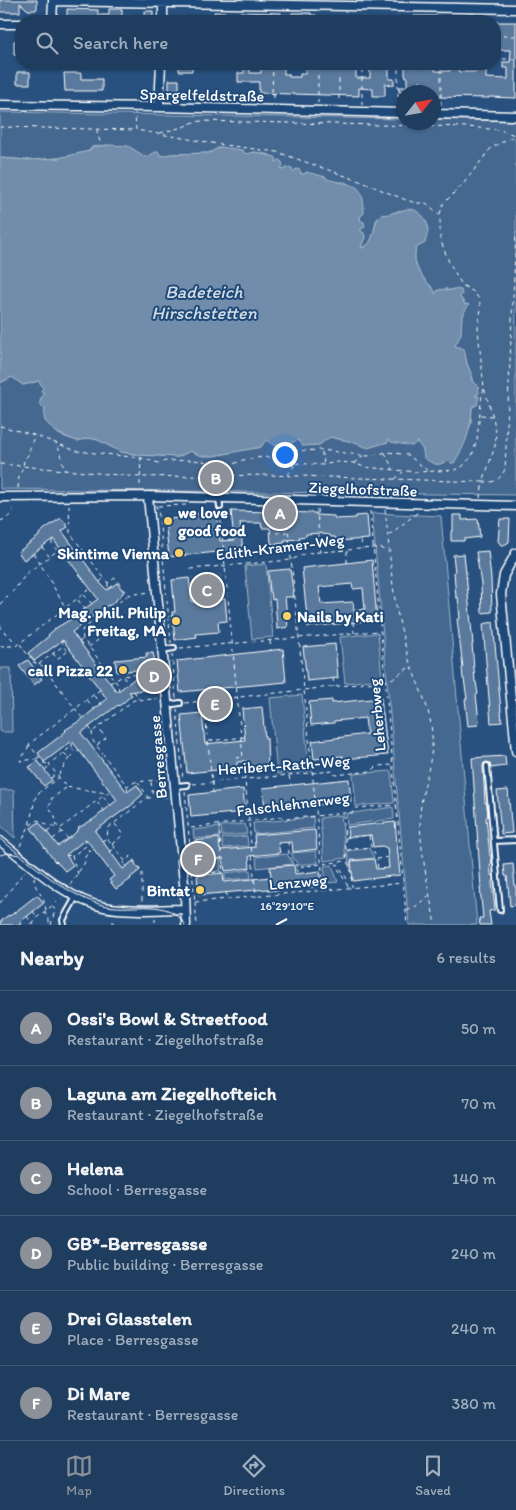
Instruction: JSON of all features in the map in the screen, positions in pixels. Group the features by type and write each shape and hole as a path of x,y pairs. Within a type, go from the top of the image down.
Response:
{"street":[{"path":"52,15 53,1 163,1 516,9"},
{"path":"162,15 163,1"},
{"path":"0,24 15,24"},
{"path":"159,108 161,70"},
{"name":"Spargelfeldstraße","path":"0,105 396,113"},
{"path":"441,114 516,116"},
{"name":"Ziegelhofstraße","path":"0,497 148,496 219,498 286,504 369,503 516,506"},
{"name":"Berresgasse","path":"148,496 186,925"},
{"path":"516,554 504,575 501,594 516,751"},
{"path":"2,846 76,897 97,906 116,909 185,909"}],"lane":[{"path":"219,498 220,507"},
{"path":"162,650 173,648"},
{"path":"167,705 178,704"},
{"path":"487,766 500,910"},
{"path":"175,786 186,785"},
{"path":"494,841 516,840"},
{"path":"64,925 63,920 76,897"}],"path":[{"path":"260,15 261,4"},
{"path":"501,36 516,36"},
{"path":"501,59 516,59"},
{"path":"273,70 272,95 274,95 274,110"},
{"path":"317,111 318,70"},
{"path":"362,70 362,112"},
{"path":"398,70 399,85"},
{"path":"439,85 441,70"},
{"path":"339,79 339,112"},
{"path":"420,80 420,85"},
{"path":"134,108 136,130"},
{"path":"160,133 201,121 468,127 500,130 512,134 516,140"},
{"path":"0,127 136,130 277,152 357,180 406,200 426,203 440,214"},
{"path":"97,129 101,146"},
{"path":"478,505 483,482 495,446 496,433 484,388 478,326 481,309 479,298 474,292 462,285 449,262 440,239 440,214 443,204 464,183 491,148 514,136 516,132"},
{"path":"0,464 140,477 288,475 492,483 502,476 504,469 516,232"},
{"path":"0,426 34,435 77,451 141,456 159,463 194,460 231,465 243,460 263,457 292,460 295,463 323,465 336,462 354,463 364,467 404,471 455,470 463,466 472,456 477,439 484,388"},
{"path":"480,415 493,416"},
{"path":"0,521 8,518 13,512 19,477 34,435"},
{"path":"57,444 65,471"},
{"path":"294,450 322,450 368,456 384,452 408,455 429,472"},
{"path":"322,450 323,465"},
{"path":"384,452 393,470"},
{"path":"354,463 363,455"},
{"path":"140,485 141,456"},
{"path":"288,475 295,463"},
{"path":"395,479 404,471"},
{"path":"148,496 157,506 159,515 186,785 196,925"},
{"path":"69,497 70,533 108,583 108,590"},
{"name":"Leherbweg","path":"369,503 401,867 408,925"},
{"path":"286,504 292,581 297,613 324,891"},
{"path":"220,507 256,897"},
{"path":"317,508 320,552"},
{"path":"385,509 396,606 411,666 426,704 432,735 431,759 420,816 428,895 435,925"},
{"path":"388,536 416,513 417,510"},
{"path":"276,532 288,532"},
{"path":"69,542 74,538"},
{"path":"52,540 52,544 57,551"},
{"path":"361,540 362,549"},
{"path":"42,547 49,557"},
{"path":"0,604 27,573 61,548"},
{"name":"Edith-Kramer-Weg","path":"190,569 291,560 303,554 320,552 380,548 389,552"},
{"path":"78,553 82,550"},
{"path":"346,550 347,563"},
{"path":"33,553 65,608 73,618"},
{"path":"92,571 96,568"},
{"path":"108,583 115,578 128,595"},
{"path":"100,582 104,579"},
{"path":"0,646 18,645 92,588"},
{"path":"82,630 128,595 150,592"},
{"path":"84,594 92,604"},
{"path":"77,599 85,609"},
{"path":"353,622 354,633"},
{"path":"0,625 3,631 30,658"},
{"path":"87,626 98,640 89,647"},
{"path":"79,627 82,630 83,639 119,686 118,691"},
{"path":"173,648 381,631"},
{"path":"79,642 83,639"},
{"path":"62,640 63,646 67,651"},
{"path":"270,640 271,651"},
{"path":"39,664 63,646"},
{"path":"53,653 57,659 70,649"},
{"path":"87,653 91,649"},
{"path":"43,654 46,659"},
{"path":"33,662 43,666 83,719"},
{"path":"36,671 43,666"},
{"path":"178,704 385,681 394,678 411,666"},
{"path":"101,672 106,668"},
{"path":"41,677 47,672"},
{"path":"110,683 114,679 123,676 158,672"},
{"path":"123,676 128,683"},
{"path":"333,678 334,687"},
{"path":"20,761 29,744 101,689"},
{"path":"134,691 140,700"},
{"path":"94,695 102,705"},
{"path":"92,732 134,700 160,698"},
{"path":"87,700 95,710"},
{"path":"204,701 213,793"},
{"path":"89,727 92,732 93,741 123,780 128,791"},
{"path":"96,745 106,738 98,728"},
{"path":"208,742 245,738"},
{"path":"72,741 72,747 76,753"},
{"path":"89,744 93,741"},
{"path":"17,761 40,758 30,745"},
{"path":"45,770 72,747"},
{"path":"19,846 29,826 36,795 58,775 69,758 80,750"},
{"path":"97,754 100,751"},
{"path":"64,753 69,758"},
{"path":"53,755 56,759"},
{"path":"236,758 243,757"},
{"path":"43,762 50,765 66,787"},
{"name":"Heribert-Rath-Weg","path":"186,785 332,771 335,774 372,771 377,766 393,765"},
{"path":"111,773 115,770"},
{"path":"50,778 58,775"},
{"path":"289,775 291,785"},
{"path":"127,786 134,782 167,779"},
{"path":"119,784 123,780"},
{"path":"151,781 153,798"},
{"path":"138,782 148,797 146,799"},
{"path":"57,826 56,816 48,806 53,802 51,799 66,787 107,793"},
{"path":"60,828 111,790"},
{"path":"142,795 146,799"},
{"path":"104,796 111,806"},
{"path":"125,861 107,838 108,828 146,799 169,796"},
{"path":"97,801 104,811"},
{"name":"Falschlehnerweg","path":"191,828 249,820 354,812 356,808 396,804"},
{"path":"343,813 347,861 351,871 352,888"},
{"path":"29,826 38,820 50,826 57,826 68,839"},
{"path":"112,844 123,835 114,823"},
{"path":"219,825 224,882"},
{"path":"47,832 57,826"},
{"path":"52,839 63,832"},
{"path":"345,838 370,835 371,847 377,859 378,869 389,868"},
{"path":"102,841 107,838"},
{"path":"85,840 89,850"},
{"path":"288,842 289,854 296,870 321,864 347,861"},
{"path":"66,855 72,856 86,846"},
{"path":"75,847 78,851"},
{"path":"346,850 371,847"},
{"path":"70,885 85,862 84,859 89,850 94,848"},
{"path":"110,852 115,848"},
{"path":"72,856 78,874"},
{"path":"124,868 125,861 131,856 142,872 142,901"},
{"path":"377,859 388,857"},
{"path":"194,862 222,859"},
{"path":"347,879 338,864 336,865 349,888"},
{"path":"0,903 25,870"},
{"path":"196,874 223,872"},
{"path":"34,877 34,881 44,900 45,912 50,925"},
{"name":"Lenzweg","path":"195,902 404,883"},
{"path":"226,892 227,900"},
{"path":"406,911 415,907 428,895"},
{"path":"26,916 33,925 38,917 62,898"},
{"path":"50,925 55,910 52,906"},
{"path":"33,911 38,917"},
{"path":"113,917 113,925"},
{"path":"155,918 155,925"}],"shaded area":[{"path":"0,112 396,119 396,130 441,130 441,119 516,121 516,495 0,489 0,383 12,377 23,385 39,381 44,388 43,396 40,399 45,408 44,416 60,435 77,441 89,438 98,440 121,452 178,457 190,451 204,455 216,455 261,447 266,439 298,440 319,445 329,437 359,443 389,439 417,441 423,450 449,460 451,463 471,424 475,396 464,349 455,346 466,305 454,289 447,291 447,289 439,290 435,294 434,290 422,276 416,266 415,254 416,247 425,243 400,210 376,220 374,233 370,241 361,247 365,237 360,230 360,217 346,182 311,177 291,171 292,168 283,170 270,155 256,152 246,154 220,147 209,153 147,157 108,145 92,147 90,151 59,158 29,160 0,158"},
{"path":"372,513 441,516 477,925 409,925"},
{"path":"266,564 273,637 252,639 245,566"},
{"path":"222,573 225,598 192,601 191,577"},
{"path":"378,633 382,679 345,683 340,637"},
{"path":"0,668 11,668 12,732 0,732"},
{"path":"302,695 309,771 277,774 270,698"},
{"path":"391,771 394,803 356,806 353,774"},
{"path":"0,790 14,790 15,838 0,825"},
{"path":"393,807 394,819 347,825 346,814"},
{"path":"341,815 346,858 324,861 320,818"},
{"path":"313,817 314,828 254,834 253,823"},
{"path":"245,824 247,834 222,836 221,826"},
{"path":"219,827 219,837 194,839 193,830"},
{"path":"247,836 248,846 223,848 222,838"},
{"path":"369,848 374,858 351,860 350,868 347,851"},
{"path":"316,851 318,863 298,865 291,853"},
{"path":"287,854 293,864 257,868 256,857"},
{"path":"220,860 221,871 197,873 196,862"},
{"path":"332,865 338,882 326,883 324,866"},
{"path":"250,870 251,878 225,880 225,873"}],"water":[{"name":"Badeteich Hirschstetten","path":"108,145 128,146 146,157 158,151 161,156 209,153 220,147 242,150 246,154 255,152 275,157 277,159 276,162 279,160 282,162 283,166 281,169 283,170 289,167 292,168 292,171 300,170 301,174 306,172 355,186 362,194 364,213 360,220 364,222 365,227 360,230 364,233 365,237 361,247 363,248 370,242 380,215 407,209 415,210 423,216 427,223 428,231 425,243 416,248 415,261 419,271 435,294 438,290 461,290 462,294 460,297 465,305 469,305 462,316 461,334 455,346 464,349 472,381 478,386 479,393 475,396 479,396 477,405 472,407 465,443 454,463 448,460 442,464 431,462 424,458 423,450 417,442 412,446 391,442 389,439 388,442 368,448 358,443 330,437 319,445 303,446 298,440 278,446 266,440 261,447 213,456 202,456 190,451 178,457 121,452 98,440 89,438 78,441 56,432 45,421 45,408 40,405 44,393 41,391 43,388 39,381 23,385 12,377 0,383 0,158 29,160 59,158 89,151 92,147"}],"building":[{"path":"0,0 37,0 37,8 36,10 28,10 20,3 20,12 0,12"},
{"path":"67,9 98,10 98,15 67,15"},
{"path":"109,9 122,9 122,15 109,15"},
{"path":"145,11 153,11 153,15 145,15"},
{"path":"214,12 225,12 225,15 214,15"},
{"path":"240,12 281,13 281,15 240,15"},
{"path":"292,13 311,13 311,15 292,15"},
{"path":"501,22 516,22 516,98 441,97 441,85 407,85 407,76 405,76 405,70 459,70 459,72 476,72 476,70 486,70 486,78 508,79 508,68 503,68 503,62 510,62 511,50 501,50"},
{"path":"244,70 250,70 250,73 261,73 261,70 284,70 284,74 289,74 289,77 300,77 300,74 305,74 305,70 356,70 356,78 370,78 370,70 389,70 389,79 394,79 394,85 385,84 385,96 373,96 373,89 359,88 359,96 259,93 259,82 238,82 238,73 244,73"},
{"path":"17,72 30,72 30,84 17,84"},
{"path":"64,73 81,73 81,79 102,79 102,91 65,91"},
{"path":"169,80 179,80 179,89 176,92 169,92"},
{"path":"211,471 221,471 221,485 210,485"},
{"path":"231,511 316,513 316,515 334,516 335,519 356,518 356,516 367,515 369,539 336,541 335,537 322,533 306,534 306,536 299,537 300,539 284,540 285,543 271,544 270,528 262,528 261,523 240,523 243,552 233,553 234,558 227,558 227,551 169,557 165,519 182,518 182,515 217,512 220,541 234,540"},
{"path":"453,515 462,515 462,520 478,519 480,537 464,539 464,541 451,541"},
{"path":"61,518 68,527 62,531 101,584 107,590 117,583 124,592 109,606 72,632 117,692 147,669 117,672 115,660 147,657 146,653 153,653 154,657 157,688 129,692 132,695 124,702 81,733 127,792 137,785 143,794 128,808 95,831 123,869 133,861 140,870 116,889 109,880 114,876 86,839 66,855 73,865 65,871 55,862 31,828 39,822 58,846 72,836 78,828 94,819 117,800 72,741 44,762 38,753 107,699 63,640 34,661 28,653 56,628 98,599 53,539 24,560 18,552"},
{"path":"500,519 510,519 509,542 504,545 501,545 498,541"},
{"path":"488,551 492,612 482,613 481,584 476,552"},
{"path":"464,554 479,721 478,725 468,726 465,699 467,699 457,619 460,619 458,597 456,598 453,555"},
{"path":"372,560 377,620 308,627 302,568","holes":["352,584 353,589 363,588 365,609 354,611 353,602 321,604 319,587"]},
{"path":"290,569 294,597 285,597 288,627 277,629 275,599 272,600 268,571"},
{"path":"189,578 192,602 225,599 227,621 218,622 219,632 196,634 197,637 175,640 172,612 175,612 172,580"},
{"path":"493,622 502,722 491,723 483,624"},
{"path":"335,644 338,678 307,681 303,647"},
{"path":"283,649 286,682 180,692 177,661"},
{"path":"28,660 42,679 34,685 19,666"},
{"path":"381,698 388,755 343,759 343,756 314,759 312,741 367,734 365,718 311,725 309,702 332,700 332,703"},
{"path":"262,707 265,738 267,738 268,768 249,768 249,761 237,762 237,768 187,773 181,715 202,713 205,744 245,740 242,709"},
{"path":"505,756 506,766 491,768 490,763 487,762 483,766 495,910 489,911 491,925 480,925 479,918 483,918 472,758"},
{"path":"38,761 52,780 44,786 29,767"},
{"path":"349,779 351,802 265,810 263,788"},
{"path":"243,789 245,812 191,817 189,795"},
{"path":"508,790 512,833 501,834 497,791"},
{"path":"395,822 400,875 353,881 351,861 374,859 376,869 389,868 387,848 382,846 373,847 371,835 348,837 347,827"},
{"path":"315,830 317,849 293,852 292,842 278,843 280,853 249,856 250,868 225,871 223,858 196,861 194,841 219,838 220,850 255,847 254,835"},
{"path":"513,864 516,905 510,906 504,865"},
{"path":"294,865 295,874 320,871 322,886 199,895 197,876 223,873 224,882 271,877 270,867"},
{"path":"37,895 44,903 20,922 22,925 0,925 3,919 10,916"}],"tram line":[{"path":"0,839 64,888 78,896 107,906 161,908 178,916 185,925"},
{"path":"0,855 9,853 19,855"}],"place":[{"name":"Laguna am Ziegelhofteich","path":"216,478"},
{"name":"Ossi's Bowl & Streetfood","path":"280,513"},
{"name":"we love good food","path":"168,521"},
{"name":"Skintime Vienna","path":"179,553"},
{"name":"Helena","path":"207,590"},
{"name":"Nails by Kati","path":"287,616"},
{"name":"Mag. phil. Philip Freitag, MA","path":"176,621"},
{"name":"call Pizza 22","path":"123,670"},
{"name":"GB*-Berresgasse","path":"154,676"},
{"name":"Drei Glasstelen","path":"215,704"},
{"name":"Di Mare","path":"198,859"},
{"name":"Bintat","path":"200,890"}]}
